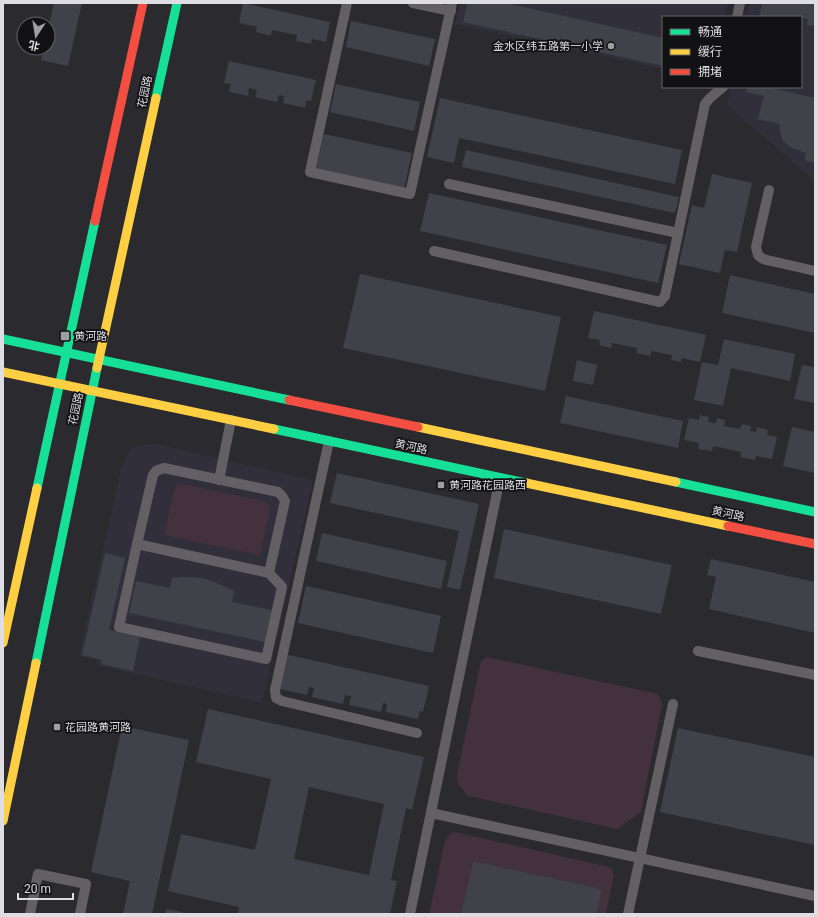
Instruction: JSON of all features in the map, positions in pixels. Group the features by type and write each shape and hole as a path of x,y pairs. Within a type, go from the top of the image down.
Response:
{"main road":[{"name":"花园路","path":"3,643 143,3"},
{"name":"花园路","path":"3,821 92,390 177,3"},
{"name":"黄河路","path":"3,339 815,512"},
{"name":"黄河路","path":"3,372 815,544"}],"lane":[{"path":"347,3 310,172 410,194 452,7 414,3"},
{"path":"737,16 740,3"},
{"path":"434,251 660,302 665,296 705,104 722,88"},
{"path":"449,184 678,233"},
{"path":"769,190 756,247 758,255 763,260 815,271"},
{"path":"220,480 231,420"},
{"path":"329,442 275,690 276,698 282,701 417,733"},
{"path":"137,544 269,573 282,587 266,659 119,627 137,544 153,475 156,471 164,468 278,492 285,501 269,573"},
{"path":"410,914 500,478"},
{"path":"698,650 815,675"},
{"path":"628,914 673,704"},
{"path":"431,813 815,896"},
{"path":"30,914 38,874 86,884 80,914"}],"shaded area":[{"name":"金水区纬五路第一小学","path":"460,3 728,3 725,16 662,16 662,69 455,24"},
{"path":"749,3 815,3 815,181 727,105 731,88 802,88 802,16 746,16"},
{"path":"156,444 313,480 262,703 97,665 98,660 79,656 122,465 130,450 141,445"},
{"path":"182,484 263,501 268,504 270,508 260,555 164,535 174,490 177,485"},
{"path":"487,657 658,694 662,704 641,812 617,829 468,796 458,784 457,774 481,661"},
{"path":"455,832 605,866 612,869 614,875 606,914 597,914 602,889 473,861 461,914 429,914 445,841 451,833"}],"building":[{"path":"54,3 82,3 68,66 41,60 42,56 56,56 56,16 51,16"},
{"path":"243,3 330,22 326,42 312,39 311,44 296,41 297,35 272,30 271,36 256,32 257,27 239,23"},
{"path":"467,3 506,3 662,38 662,66 463,22"},
{"path":"762,3 815,3 815,26 807,25 808,19 802,18 802,16 759,16"},
{"path":"351,21 435,39 429,66 346,47"},
{"path":"229,61 316,80 311,101 306,100 305,108 283,103 284,96 279,95 277,102 255,97 257,90 249,88 248,96 229,92 231,84 224,83"},
{"path":"336,84 420,102 414,131 330,112"},
{"path":"747,88 771,88 815,98 815,163 804,160 806,153 792,148 783,141 780,132 780,124 758,119 764,96 746,92"},
{"path":"440,98 682,150 675,184 459,138 454,163 427,157"},
{"path":"324,134 412,153 404,189 316,169"},
{"path":"466,150 679,197 675,213 462,167"},
{"path":"712,174 752,183 737,252 725,250 720,273 679,264 692,205 704,208"},
{"path":"429,193 667,245 658,283 420,231"},
{"path":"360,274 561,317 545,391 343,348"},
{"path":"730,275 815,294 815,333 722,313"},
{"path":"594,311 706,335 700,362 682,358 681,362 671,360 672,355 651,351 650,356 636,353 637,348 612,343 611,348 599,345 600,340 588,338"},
{"path":"724,339 795,354 790,381 731,368 723,406 694,400 702,362 718,365"},
{"path":"577,360 597,365 593,385 573,381"},
{"path":"802,365 815,367 815,403 794,399"},
{"path":"566,396 683,421 678,448 560,423"},
{"path":"700,415 709,417 708,422 716,423 717,418 725,420 724,426 740,429 742,424 751,426 750,431 756,432 757,427 768,430 767,435 777,437 772,459 756,456 755,460 740,457 741,452 713,446 712,451 698,449 699,443 684,440 689,418 699,420"},
{"path":"792,427 815,432 815,473 783,466"},
{"path":"337,473 479,504 460,590 447,587 459,531 330,503"},
{"path":"504,529 672,565 661,614 494,578"},
{"path":"322,533 447,561 441,589 316,561"},
{"path":"105,553 125,558 109,630 140,637 133,671 101,664 102,660 82,655"},
{"path":"711,559 815,582 815,633 709,609 716,577 707,575"},
{"path":"172,578 203,578 234,591 232,602 272,610 265,642 129,613 136,581 170,588"},
{"path":"306,586 441,616 433,653 298,623"},
{"path":"284,654 429,686 423,712 420,711 418,719 386,712 387,704 383,703 381,712 349,705 351,696 345,695 343,704 312,697 314,688 309,687 307,695 280,689"},
{"path":"208,709 424,757 412,810 406,808 391,880 397,881 390,914 238,914 239,907 168,891 181,834 255,850 271,779 196,762","holes":["309,787 384,804 369,875 294,859"]},
{"path":"122,726 189,740 152,914 123,914 130,881 91,872"},
{"path":"678,728 815,757 815,845 660,812"},
{"path":"473,861 602,889 597,914 461,914"},
{"path":"167,909 186,913 186,914 165,914"}],"traffic: fast":[{"path":"156,98 177,3"},
{"path":"37,488 95,221"},
{"path":"3,339 289,400"},
{"path":"36,663 97,368"},
{"path":"274,429 526,483"},
{"path":"676,482 815,512"}],"traffic: slow":[{"path":"97,368 156,98"},
{"path":"3,372 274,429"},
{"path":"418,427 676,482"},
{"path":"526,483 728,526"},
{"path":"3,643 37,488"},
{"path":"3,821 36,663"}],"traffic: jam":[{"path":"95,221 143,3"},
{"path":"289,400 418,427"},
{"path":"728,526 815,544"}],"place":[{"name":"金水区纬五路第一小学","path":"611,46"},
{"name":"黄河路","path":"65,336"},
{"name":"黄河路花园路西","path":"441,485"},
{"name":"花园路黄河路","path":"57,727"}]}
